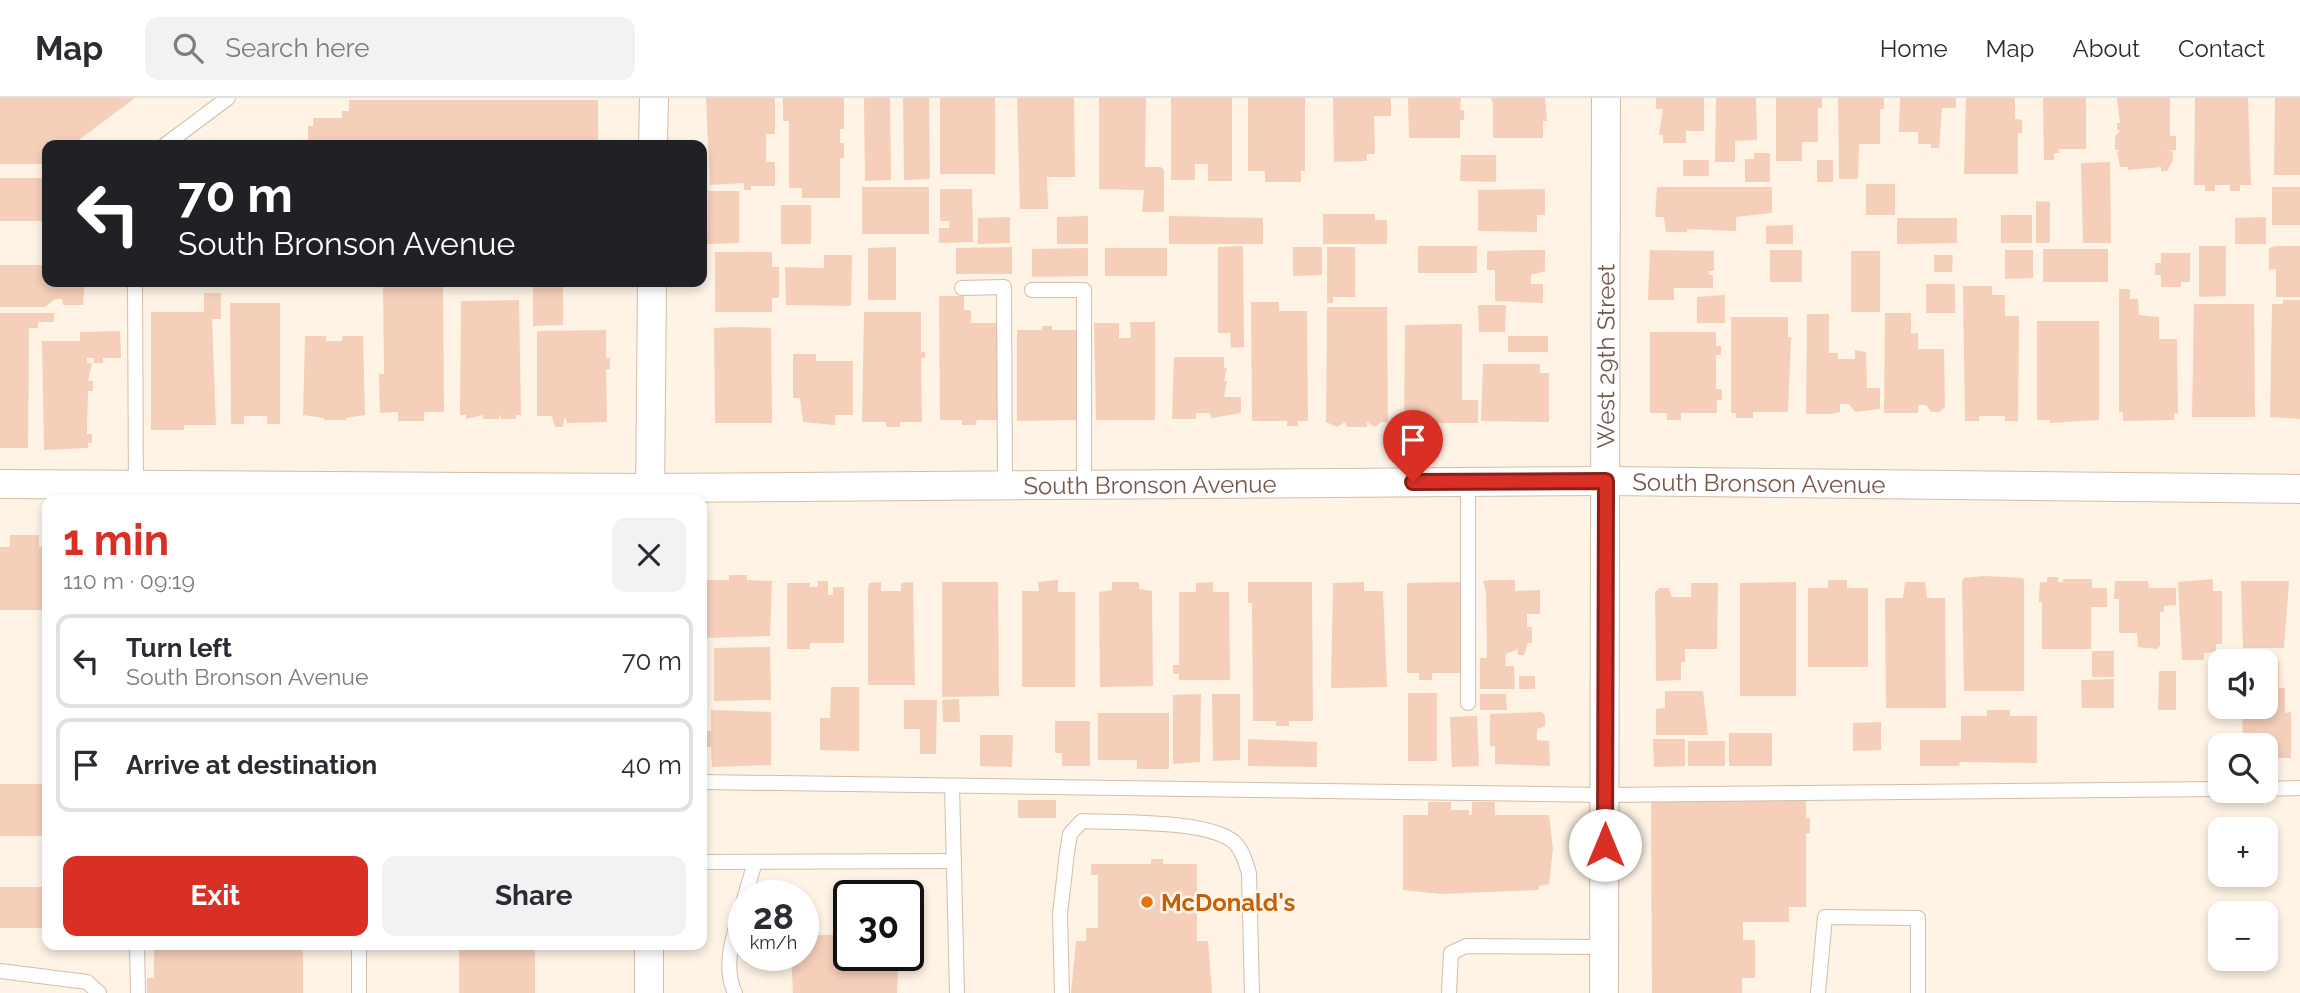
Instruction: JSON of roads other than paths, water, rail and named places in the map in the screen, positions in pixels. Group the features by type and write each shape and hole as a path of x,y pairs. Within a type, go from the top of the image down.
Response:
{"street":[{"path":"653,140 654,98"},
{"name":"West 29th Street","path":"1604,993 1606,98"},
{"path":"650,494 652,287"},
{"name":"South Bronson Avenue","path":"0,484 136,493 650,494 1005,485 1468,481 2300,489"},
{"path":"649,950 649,993"}],"lane":[{"path":"172,140 228,98"},
{"path":"135,287 136,493"},
{"path":"962,288 1004,287 1005,485"},
{"path":"1032,290 1084,290 1084,484"},
{"path":"1468,481 1468,702"},
{"path":"707,782 1605,795 2208,789"},
{"path":"952,786 957,993"},
{"path":"2278,789 2300,788"},
{"path":"1062,993 1060,914 1067,853 1070,834 1082,821 1214,831 1235,842 1249,873 1252,993"},
{"path":"707,862 954,861"},
{"path":"750,880 755,862"},
{"path":"1818,993 1825,916 1919,918 1919,993"},
{"path":"1449,993 1451,953 1466,946 1605,947"},
{"path":"137,950 138,993"},
{"path":"359,950 359,993"},
{"path":"0,971 87,982 99,993"},
{"path":"730,971 730,984 734,993"}],"place":[{"name":"McDonald's","path":"1147,902"}]}
